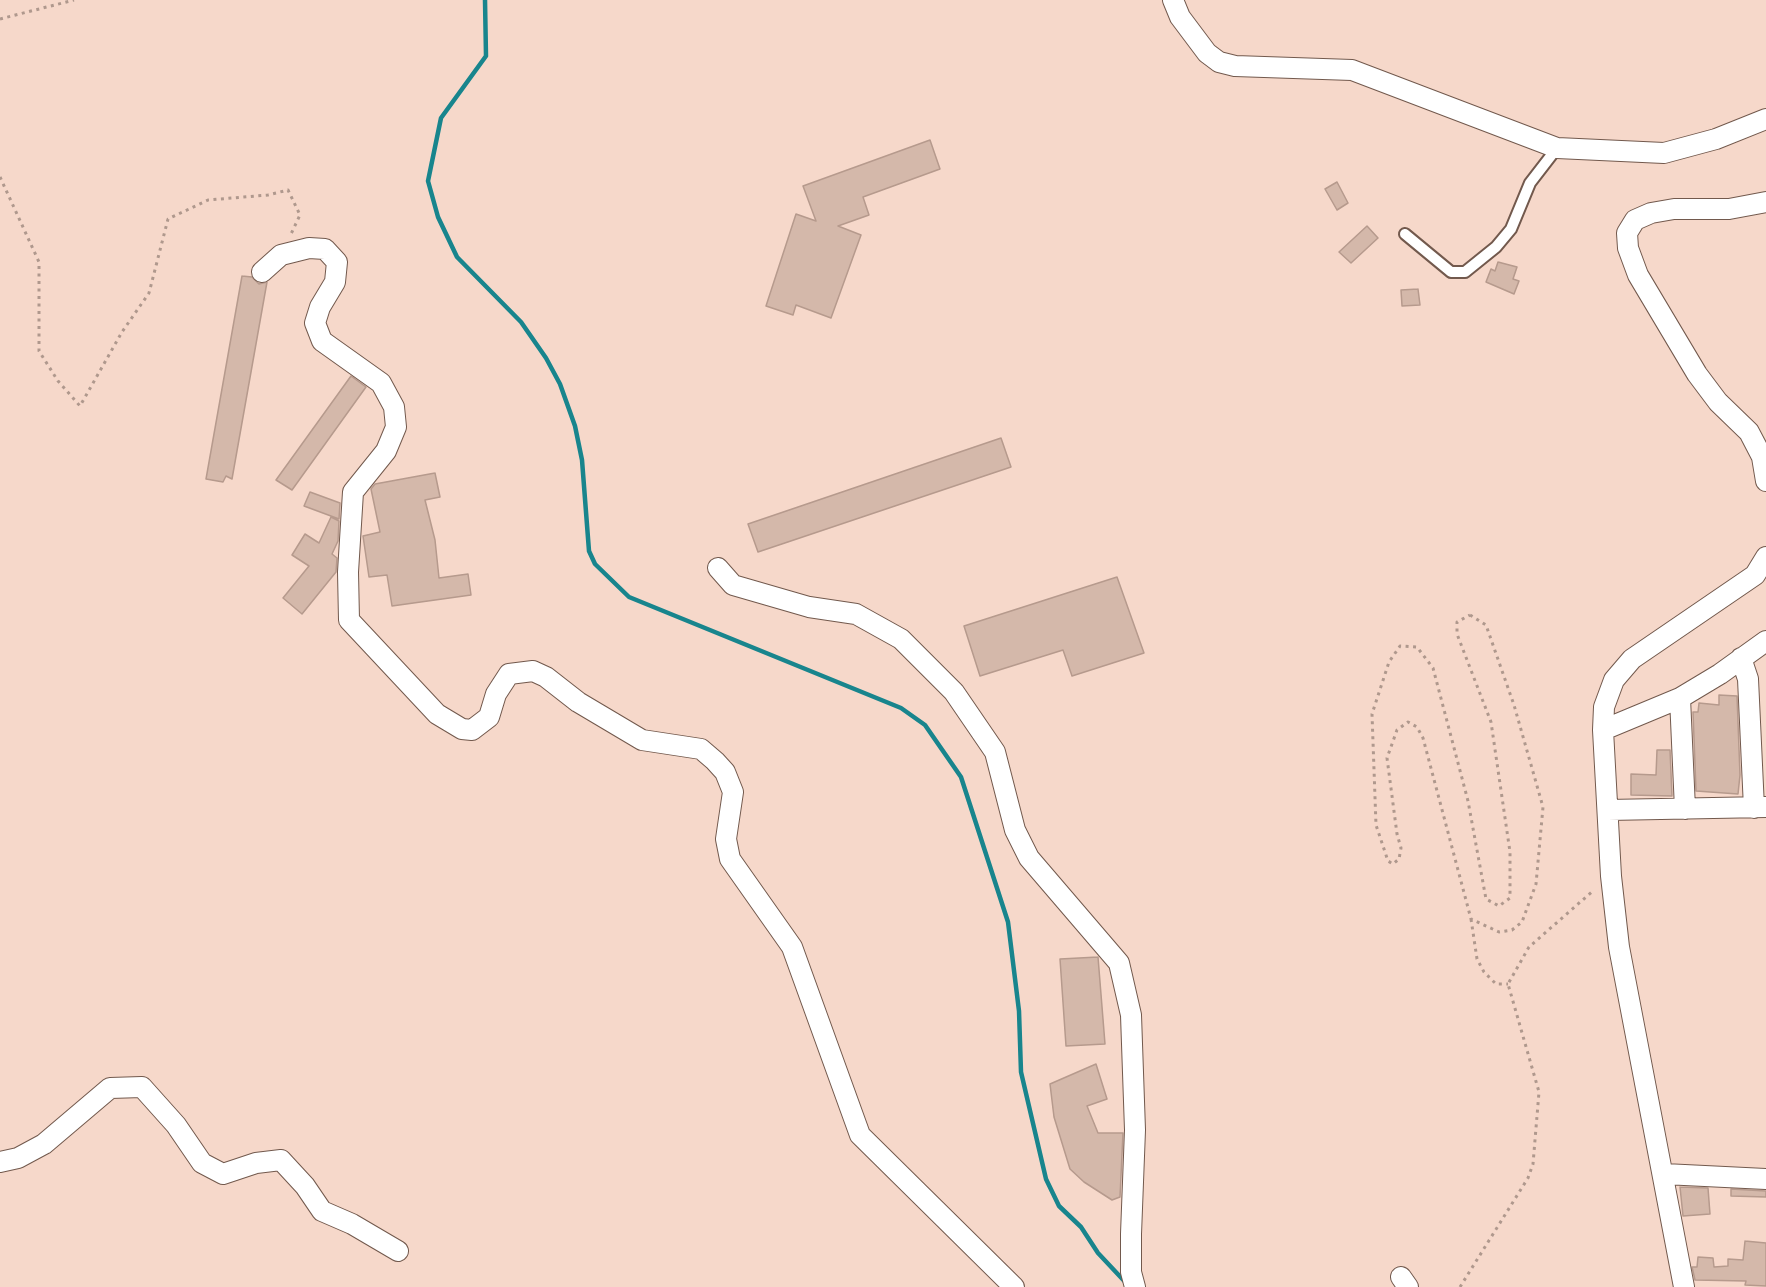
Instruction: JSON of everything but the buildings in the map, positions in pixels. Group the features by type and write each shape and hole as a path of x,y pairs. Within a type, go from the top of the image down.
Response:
{"street":[{"path":"1173,0 1180,17 1207,53 1219,62 1235,66 1352,70 1557,148 1664,153 1716,139 1766,118"},
{"path":"1766,202 1729,209 1674,209 1651,213 1635,220 1627,233 1628,248 1638,275 1697,374 1718,402 1749,432 1762,457 1766,481"},
{"path":"262,272 281,255 309,248 325,249 337,262 335,282 320,307 315,323 322,341 381,383 394,407 396,428 386,451 353,492 348,572 349,620 437,714 462,729 472,730 489,717 496,694 509,674 533,671 546,677 578,702 642,740 700,749 715,761 725,772 733,792 726,839 730,860 792,947 860,1135 1014,1287"},
{"path":"1684,1287 1619,947 1611,876 1603,730 1604,706 1614,680 1632,659 1746,582 1755,575 1766,557"},
{"path":"718,568 734,585 809,607 856,614 901,639 954,692 995,752 1015,830 1029,858 1119,963 1131,1015 1135,1130 1131,1272 1135,1287"},
{"path":"1603,730 1680,698 1766,641"},
{"path":"1608,810 1760,808 1748,678 1741,658"},
{"path":"1680,698 1685,809"},
{"path":"0,1162 18,1158 45,1144 110,1088 142,1087 176,1125 202,1163 223,1174 256,1163 281,1160 305,1186 322,1211 352,1224 398,1251"},
{"path":"1664,1174 1766,1179"}],"lane":[{"path":"1405,234 1451,272 1465,272 1497,247 1511,228 1530,183 1557,148"}],"path":[{"path":"0,19 74,0"},
{"path":"0,177 39,262 39,351 58,381 80,406 122,332 149,293 168,219 208,200 268,195 288,190 300,215 281,255"},
{"path":"1471,919 1499,932 1512,930 1522,922 1536,884 1543,807 1514,705 1486,625 1470,615 1457,622 1457,634 1491,722 1510,852 1510,898 1499,906 1486,899 1468,801 1433,668 1417,647 1400,646 1389,662 1372,714 1376,825 1388,861 1393,864 1399,859 1401,848 1397,834 1387,758 1397,730 1408,722 1417,727 1423,738 1471,919 1477,958 1484,972 1496,984 1508,984"},
{"path":"1460,1287 1528,1178 1533,1164 1539,1092 1508,984 1529,947 1611,876"}],"waterway":[{"path":"485,0 486,56 441,118 428,181 438,217 457,257 521,322 546,358 560,384 575,426 582,460 589,551 595,564 629,597 901,708 925,725 961,777 1008,922 1019,1011 1021,1072 1046,1179 1059,1206 1081,1227 1098,1253 1128,1285"}]}
